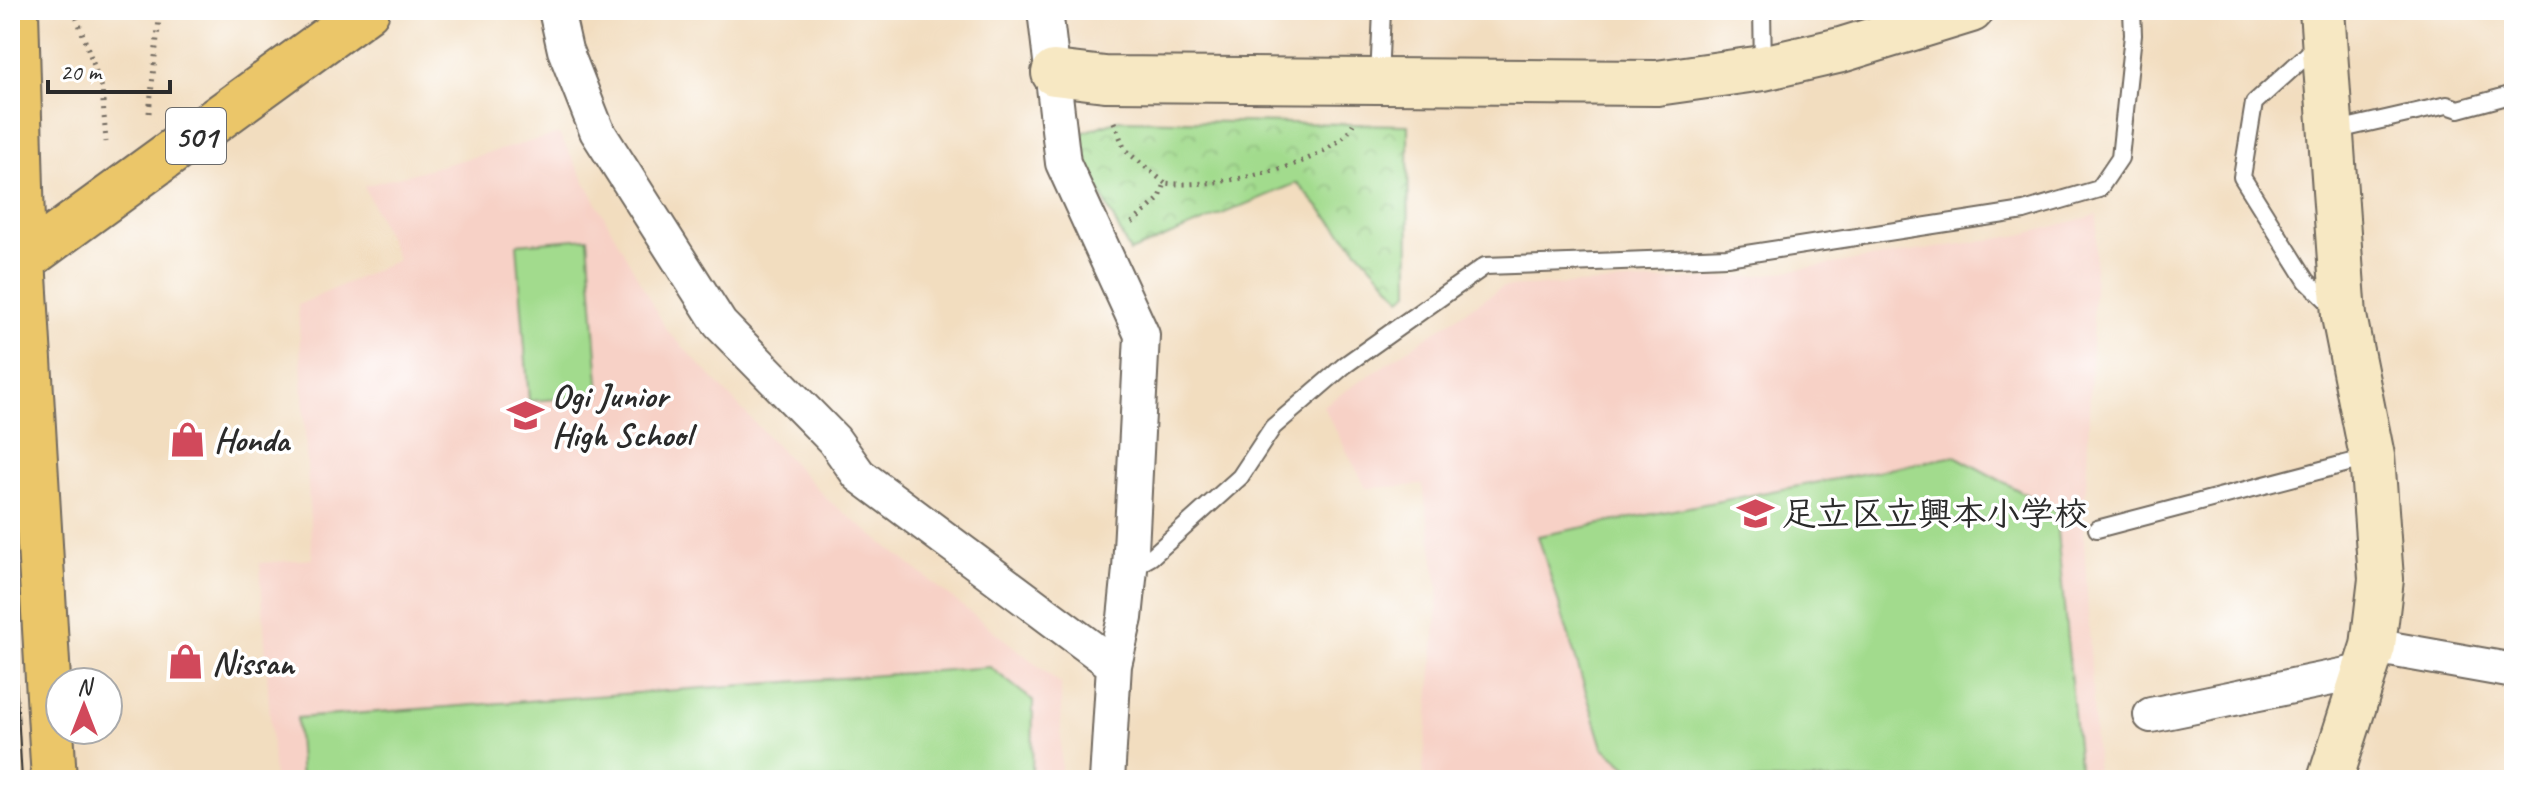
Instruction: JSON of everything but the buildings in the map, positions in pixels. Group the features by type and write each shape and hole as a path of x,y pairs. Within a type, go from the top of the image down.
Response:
{"main road":[{"path":"16,10 17,264 54,780"},
{"name":"501","path":"17,264 367,10"}],"street":[{"path":"556,10 565,50 597,131 720,324 834,440 859,475 1114,665"},
{"path":"1045,10 1063,163 1142,335 1130,569 1125,618 1114,665 1107,780"},
{"path":"1054,73 1105,79 1657,83 1763,68 1841,50 1971,10"},
{"path":"2323,25 2344,316 2372,456 2381,579 2370,659 2330,780"},
{"path":"2151,715 2370,659 2514,671"}],"lane":[{"path":"1379,81 1382,10"},
{"path":"1762,10 1763,68"},
{"path":"1130,569 1151,557 1240,477 1273,427 1333,375 1485,266 1727,257 2024,211 2099,189 2120,158 2133,35 2132,10"},
{"path":"2323,25 2254,103 2242,177 2307,281 2344,316"},
{"path":"2330,131 2447,105 2459,109 2514,94"},
{"path":"2097,529 2372,456"}],"path":[{"path":"74,10 102,88 106,142"},
{"path":"149,113 160,10"},
{"path":"1111,114 1125,150 1165,183 1192,187 1271,173 1331,146 1349,131 1356,118"},
{"path":"1125,227 1160,198 1165,183"}],"shaded area":[{"name":"Ogi Junior High School","path":"559,134 666,329 828,500 1061,684 1061,780 274,780 260,563 312,559 298,305 398,260 364,186"},
{"name":"足立区立興本小学校","path":"2097,215 2084,538 2097,780 1422,780 1439,593 1423,485 1366,488 1323,406 1502,287 1748,277 2021,235"}],"green space":[{"path":"1118,120 1408,125 1409,292 1401,298 1297,183 1130,252 1084,159 1082,133"},
{"path":"588,238 600,396 529,401 517,244"},
{"path":"1955,456 2055,510 2079,767 2075,780 1643,780 1603,747 1538,536"},
{"path":"990,667 1033,701 1032,780 301,780 297,718"}],"tram line":[{"path":"10,574 22,780"}],"place":[{"name":"Ogi Junior High School","path":"526,415"},
{"name":"Honda","path":"188,439"},
{"name":"足立区立興本小学校","path":"1756,513"},
{"name":"Nissan","path":"186,662"}]}
